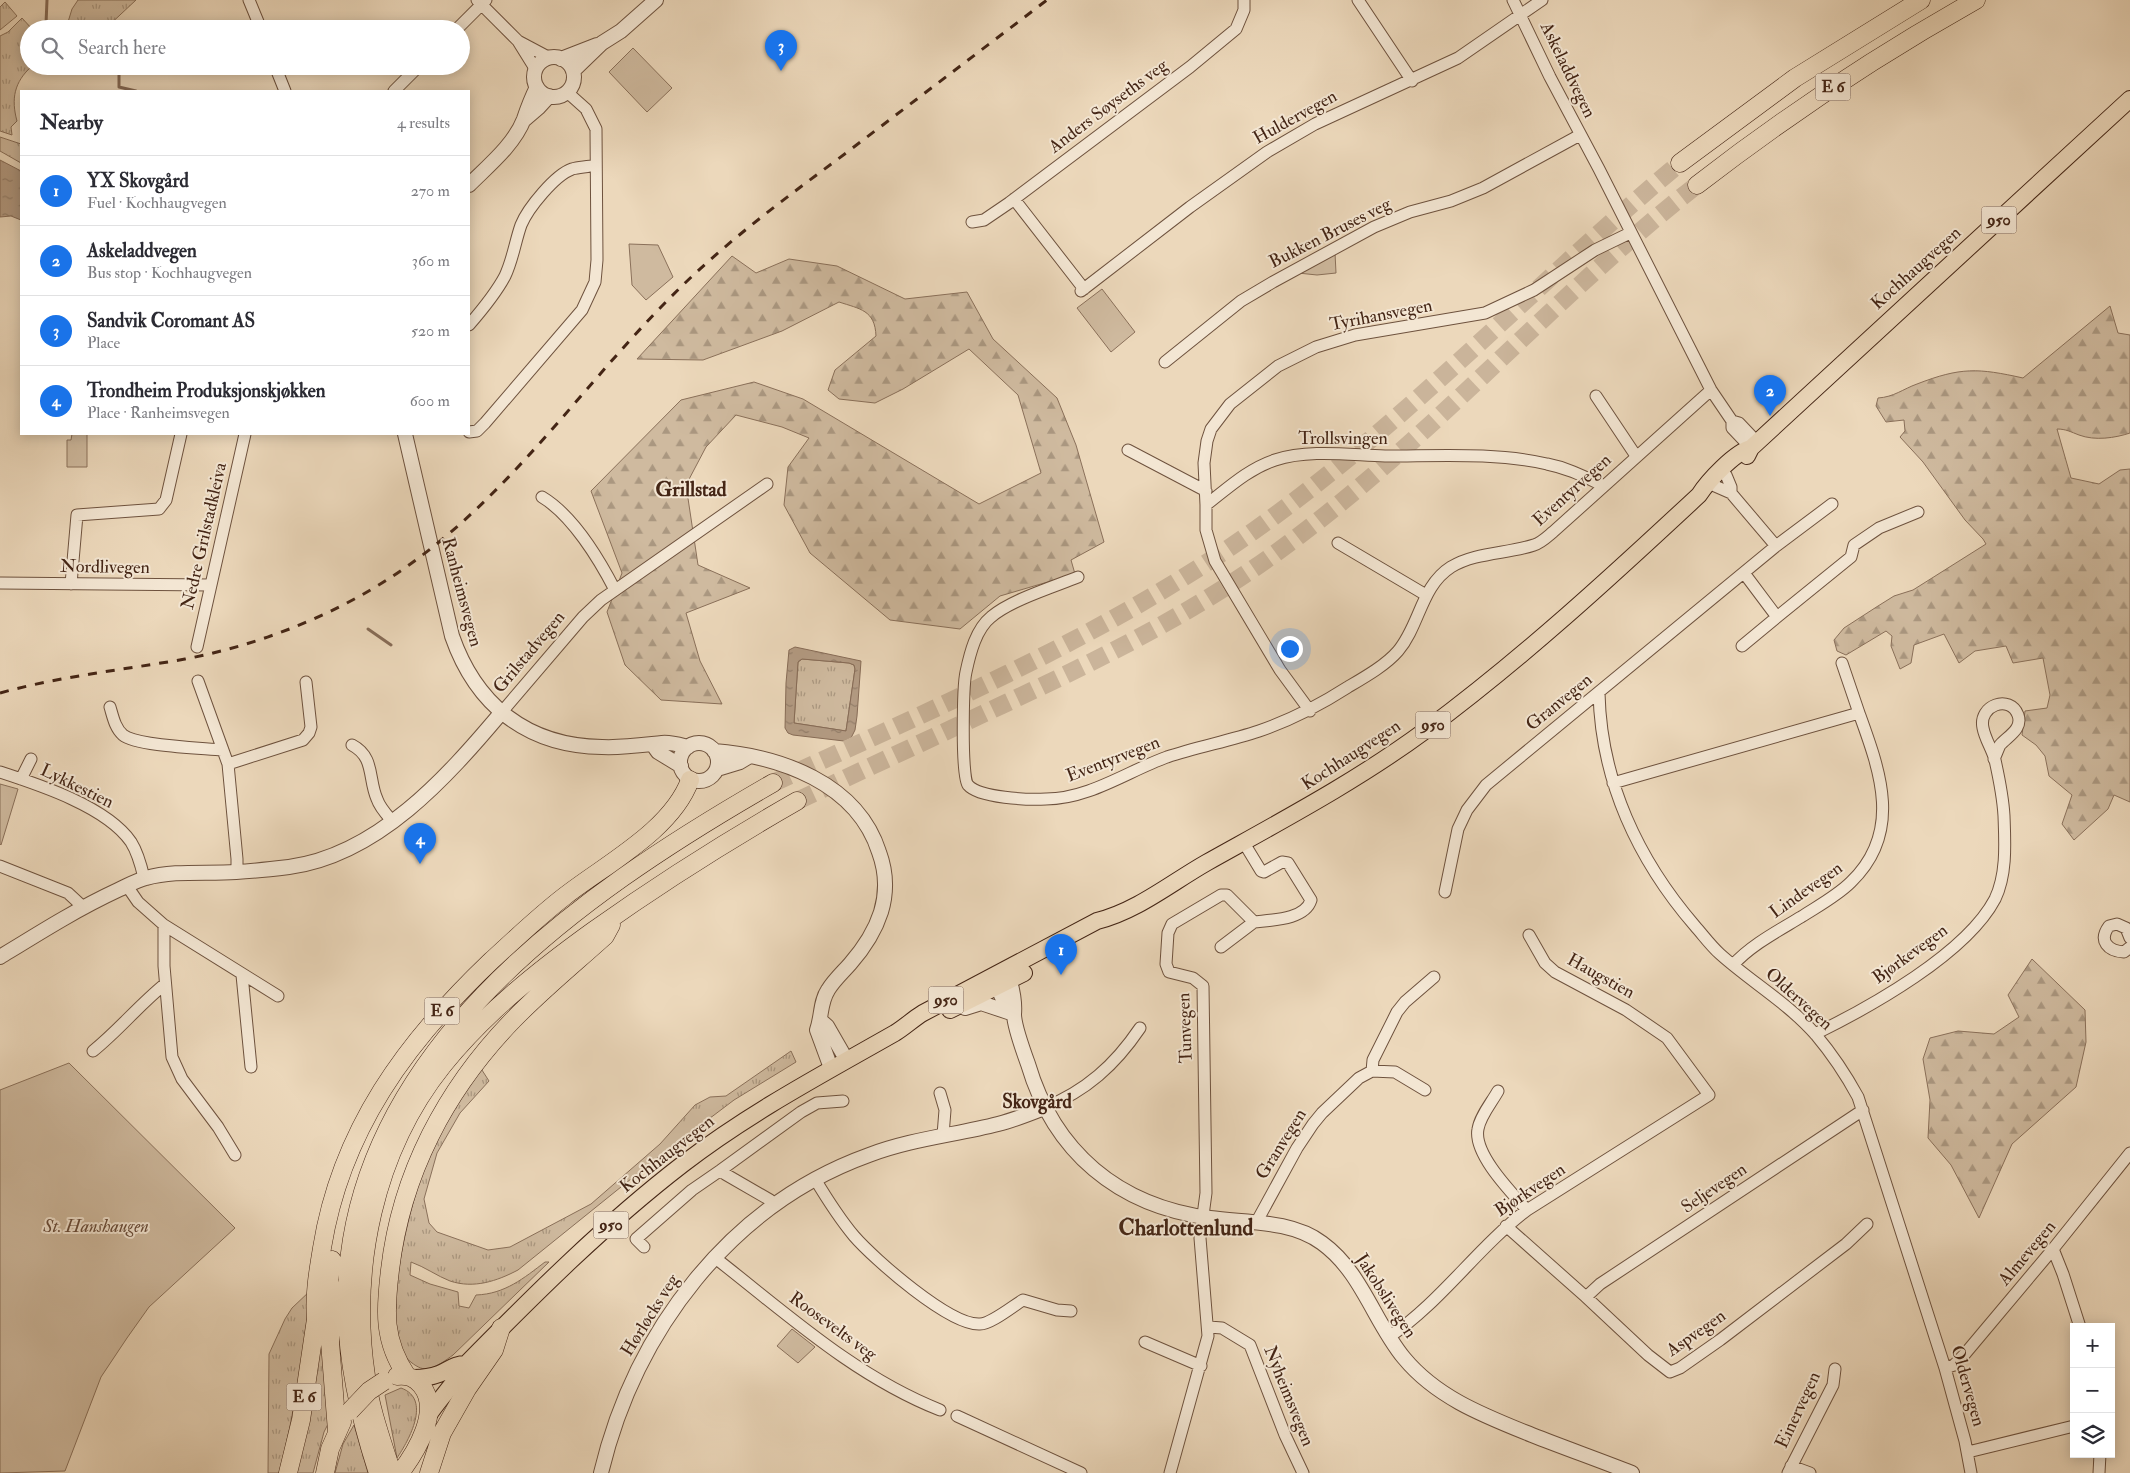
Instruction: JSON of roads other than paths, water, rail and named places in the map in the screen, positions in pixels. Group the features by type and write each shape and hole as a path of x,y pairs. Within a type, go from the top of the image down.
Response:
{"highway":[{"name":"E 6","path":"1680,163 1795,78 1922,0"},
{"name":"E 6","path":"1697,185 1777,125 1855,72 1976,0"},
{"name":"E 6","path":"316,1319 314,1302 323,1239 341,1172 359,1130 390,1075 435,1018 465,986 544,913 657,826 679,803 685,773"},
{"name":"E 6","path":"378,1473 361,1414 350,1360 346,1312 351,1248 366,1182 390,1122 409,1088 453,1028 528,953 600,893 694,828 772,783"},
{"name":"E 6","path":"402,1473 366,1378 361,1313 364,1251 369,1224 391,1155 421,1096 442,1066 462,1043 505,1000 531,978 617,914 734,837 797,801"},
{"name":"E 6","path":"410,1377 395,1357 390,1346 388,1283 395,1236 420,1154 446,1105 481,1056 536,998 605,936 617,914"},
{"name":"E 6","path":"337,1431 331,1370 331,1295 329,1280 336,1233 346,1192 379,1114 409,1066 453,1028"},
{"name":"E 6","path":"288,1473 301,1420 316,1319 323,1293 329,1280"},
{"path":"429,1473 442,1433 467,1389 494,1350 501,1328"},
{"path":"325,1473 328,1455 337,1431 350,1411 369,1391 384,1381 393,1377 410,1377 424,1390 428,1398 428,1416"},
{"name":"E 6","path":"402,1473 421,1435 428,1416"}],"main road":[{"name":"Kochhaugvegen","path":"1699,496 1705,485 1733,459 1754,445 2130,99"},
{"name":"Kochhaugvegen","path":"897,1031 927,1023 1002,980 1097,921 1115,917 1307,807 1425,731 1546,634 1699,496 1721,481 1748,455 1754,445"},
{"name":"Kochhaugvegen","path":"428,1416 448,1388 462,1373 466,1364 501,1328 571,1260 683,1164 729,1131 846,1059 897,1031 923,1013 1002,980"},
{"name":"Kochhaugvegen","path":"410,1377 428,1377 438,1374 455,1364 466,1364"}],"street":[{"path":"250,0 258,20"},
{"path":"573,71 602,43 621,31 656,0"},
{"name":"Anders Søyseths veg","path":"972,222 984,220 1014,199 1190,68 1236,29 1244,10 1244,0"},
{"path":"1358,0 1412,81"},
{"name":"Askeladdvegen","path":"1513,0 1580,136 1599,169 1711,390 1732,421 1732,428 1754,445"},
{"name":"Huldervegen","path":"1014,199 1083,290 1190,207 1252,162 1315,124 1412,81 1458,58 1542,0"},
{"path":"465,20 481,2 518,41 536,70"},
{"path":"518,41 556,58 568,64 573,71 573,82 567,92 558,96 549,96 537,87 535,81 536,70 542,62 556,58 602,43"},
{"path":"279,75 285,90"},
{"path":"395,90 410,75"},
{"path":"524,120 526,109 537,87"},
{"path":"470,432 477,431 486,423 565,332 589,299 595,282 597,260 596,137 594,122 586,109 567,92"},
{"path":"470,184 511,141 524,120 549,96"},
{"name":"Bukken Bruses veg","path":"1165,362 1242,301 1273,282 1374,227 1410,212 1452,201 1483,188 1580,136"},
{"path":"470,324 500,284 512,259 521,226 534,203 568,172 573,169 595,165"},
{"name":"Tyrihansvegen","path":"1206,505 1205,451 1211,429 1230,404 1278,366 1316,347 1355,335 1485,313 1534,290 1595,250 1630,233"},
{"name":"Eventyrvegen","path":"1078,577 1017,602 991,617 976,637 966,674 963,765 965,782 970,788 997,796 1024,798 1048,799 1079,793 1108,784 1164,758 1258,731 1310,710 1365,677 1398,651 1415,624 1431,586 1450,567 1476,556 1536,544 1554,532 1711,390"},
{"name":"Eventyrvegen","path":"1596,396 1636,456"},
{"path":"72,584 77,515 150,511 159,508 166,500 182,435"},
{"name":"Nedre Grilstadkleiva","path":"197,647 245,435"},
{"name":"Ranheimsvegen","path":"404,435 454,643 470,677 486,698 501,712"},
{"path":"1128,450 1206,491"},
{"name":"Trollsvingen","path":"1206,505 1255,468 1285,457 1304,454 1518,459 1558,466 1604,486"},
{"path":"1721,481 1776,546"},
{"name":"Grilstadvegen","path":"688,747 663,742 653,746 639,744 603,747 573,746 552,741 526,730 501,712 600,600 767,484"},
{"path":"542,497 555,504 577,532 602,566 615,590"},
{"name":"Granvegen","path":"1445,892 1458,829 1467,810 1486,785 1776,546 1832,504"},
{"path":"1206,505 1206,530 1215,561 1266,646 1310,710"},
{"path":"1742,646 1851,557 1854,545 1880,528 1918,512"},
{"path":"1338,543 1366,562 1426,595"},
{"path":"1744,572 1777,617"},
{"name":"Nordlivegen","path":"0,583 210,585"},
{"name":"Lindevegen","path":"1733,965 1781,929 1844,888 1871,860 1880,840 1884,818 1883,795 1869,740 1842,663"},
{"path":"198,682 228,764 237,872"},
{"path":"228,764 303,740 309,733 310,727 306,682"},
{"name":"Oldervegen","path":"1599,693 1599,714 1613,783 1630,827 1652,870 1683,912 1719,953 1783,1005 1815,1034 1849,1081 1863,1110 1945,1368 1968,1452 1971,1473"},
{"name":"Bjørkevegen","path":"1815,1034 1907,982 1946,954 1987,910 1995,898 2002,878 2004,815 1994,759 1983,728 1982,718 1987,709 1995,705 2010,705 2015,709 2019,717 2018,727 2000,746 1994,759"},
{"path":"110,707 116,727 124,736 146,743 222,750"},
{"path":"0,957 82,906 144,878 167,874 237,872 291,866 317,860 353,846 393,822 414,805 455,767 501,712"},
{"path":"1613,783 1859,712"},
{"path":"653,746 685,773 704,781 711,778 717,769 718,758 714,751 704,744 697,743 688,747 681,756 685,773"},
{"path":"352,745 360,749 366,758 376,799 393,822"},
{"path":"714,751 742,753 762,758 789,766 821,782 842,796 866,822 881,858 885,891 876,925 863,948 828,990 822,1004 817,1030 831,1068"},
{"path":"717,769 740,762 750,756"},
{"name":"Lykkestien","path":"22,779 32,759"},
{"name":"Lykkestien","path":"0,772 22,779 99,813 115,825 130,841 136,852 144,878"},
{"path":"1221,947 1254,922 1297,914 1307,908 1311,900 1288,863 1282,862 1264,872 1260,871 1244,843"},
{"path":"0,866 68,893 82,906"},
{"path":"127,886 138,902 164,925 278,996"},
{"name":"Tunvegen","path":"1170,1473 1207,1345 1209,1327 1200,1238 1206,1193 1203,986 1193,978 1169,972 1166,964 1168,933 1175,922 1220,895 1227,895 1254,922"},
{"path":"2130,938 2126,928 2118,924 2109,926 2104,934 2105,945 2109,949 2124,952 2130,948 2130,943"},
{"path":"164,925 165,984 172,1057 182,1079 218,1127 235,1155"},
{"name":"Haugstien","path":"1529,935 1545,963 1555,972 1626,1010 1664,1034 1709,1095"},
{"path":"242,975 251,1067"},
{"path":"1425,1090 1395,1072 1372,1071 1373,1060 1397,1012 1405,1002 1434,977"},
{"name":"Jakobslivegen","path":"1002,980 1016,1009 1011,1013 1044,1108 1068,1144 1104,1178 1148,1202 1202,1217 1256,1223 1300,1232 1328,1248 1353,1276 1403,1358 1417,1372 1460,1404 1484,1416 1632,1473"},
{"path":"93,1051 128,1020 145,1000 165,984"},
{"path":"956,1007 965,1008 981,1003 1011,1013"},
{"path":"820,1020 827,1026 846,1059"},
{"path":"1044,1108 1067,1097 1108,1068 1118,1058 1140,1028"},
{"name":"Granvegen","path":"1256,1223 1296,1148 1322,1112 1359,1078 1372,1071"},
{"path":"1498,1091 1481,1120 1477,1135 1484,1155 1494,1172 1527,1210"},
{"path":"940,1093 945,1110 943,1135"},
{"name":"Bjørkvegen","path":"1389,1337 1415,1317 1506,1226 1527,1210 1709,1095"},
{"path":"644,1247 636,1240 692,1190 801,1112 817,1103 843,1101"},
{"name":"Hørløcks veg","path":"601,1473 625,1398 648,1348 690,1286 714,1257 773,1206 815,1179 868,1155 894,1146 1000,1124 1044,1108"},
{"name":"Seljevegen","path":"1586,1297 1600,1284 1863,1110"},
{"name":"Almevegen","path":"1945,1368 1954,1365 1964,1355 2130,1153"},
{"path":"721,1170 770,1200 773,1206"},
{"path":"815,1179 833,1209 855,1237 920,1296 944,1311 980,1324 988,1322 1024,1300 1057,1310 1071,1311"},
{"name":"Aspvegen","path":"1506,1226 1657,1363 1670,1372 1688,1363 1825,1260 1867,1224"},
{"path":"2053,1249 2079,1323"},
{"name":"Roosevelts veg","path":"714,1257 844,1359 891,1389 940,1410"},
{"name":"Nyheimsvegen","path":"1209,1327 1222,1328 1250,1345 1285,1435 1303,1473"},
{"path":"1145,1342 1201,1366"},
{"name":"Einervegen","path":"1810,1473 1789,1470 1833,1384 1835,1369"},
{"path":"957,1416 1081,1473"},
{"path":"1968,1452 2070,1427"},
{"path":"2098,1473 2100,1458"}],"water":[{"path":"0,160 20,170 20,220 11,216 0,217"},
{"path":"795,647 861,661 857,716 855,730 851,738 844,741 788,733 785,728 789,650","holes":["802,659 854,665 855,669 846,731 794,723 798,662"]}],"waterway":[{"path":"46,20 47,0"},
{"path":"119,75 119,87 132,90"},
{"path":"368,629 391,645"}],"tunnel":[{"path":"773,783 958,698 1080,637 1140,604 1255,530 1366,444 1680,163"},
{"path":"797,801 1107,654 1175,618 1241,577 1329,512 1383,467 1590,276 1697,185"}],"railway":[{"path":"0,693 69,678 185,659 246,644 324,614 396,574 443,538 487,499 527,458 643,326 704,265 784,199 1047,0"}],"place":[{"name":"Sandvik Coromant AS","path":"781,71"},
{"name":"Askeladdvegen","path":"1770,416"},
{"name":"Trondheim Produksjonskjøkken","path":"420,864"},
{"name":"YX Skovgård","path":"1061,975"}],"district":[{"name":"Grillstad","path":"691,489"},
{"name":"Skovgård","path":"1037,1102"},
{"name":"Charlottenlund","path":"1186,1228"}],"park label":[{"name":"St. Hanshaugen","path":"96,1226"}]}
